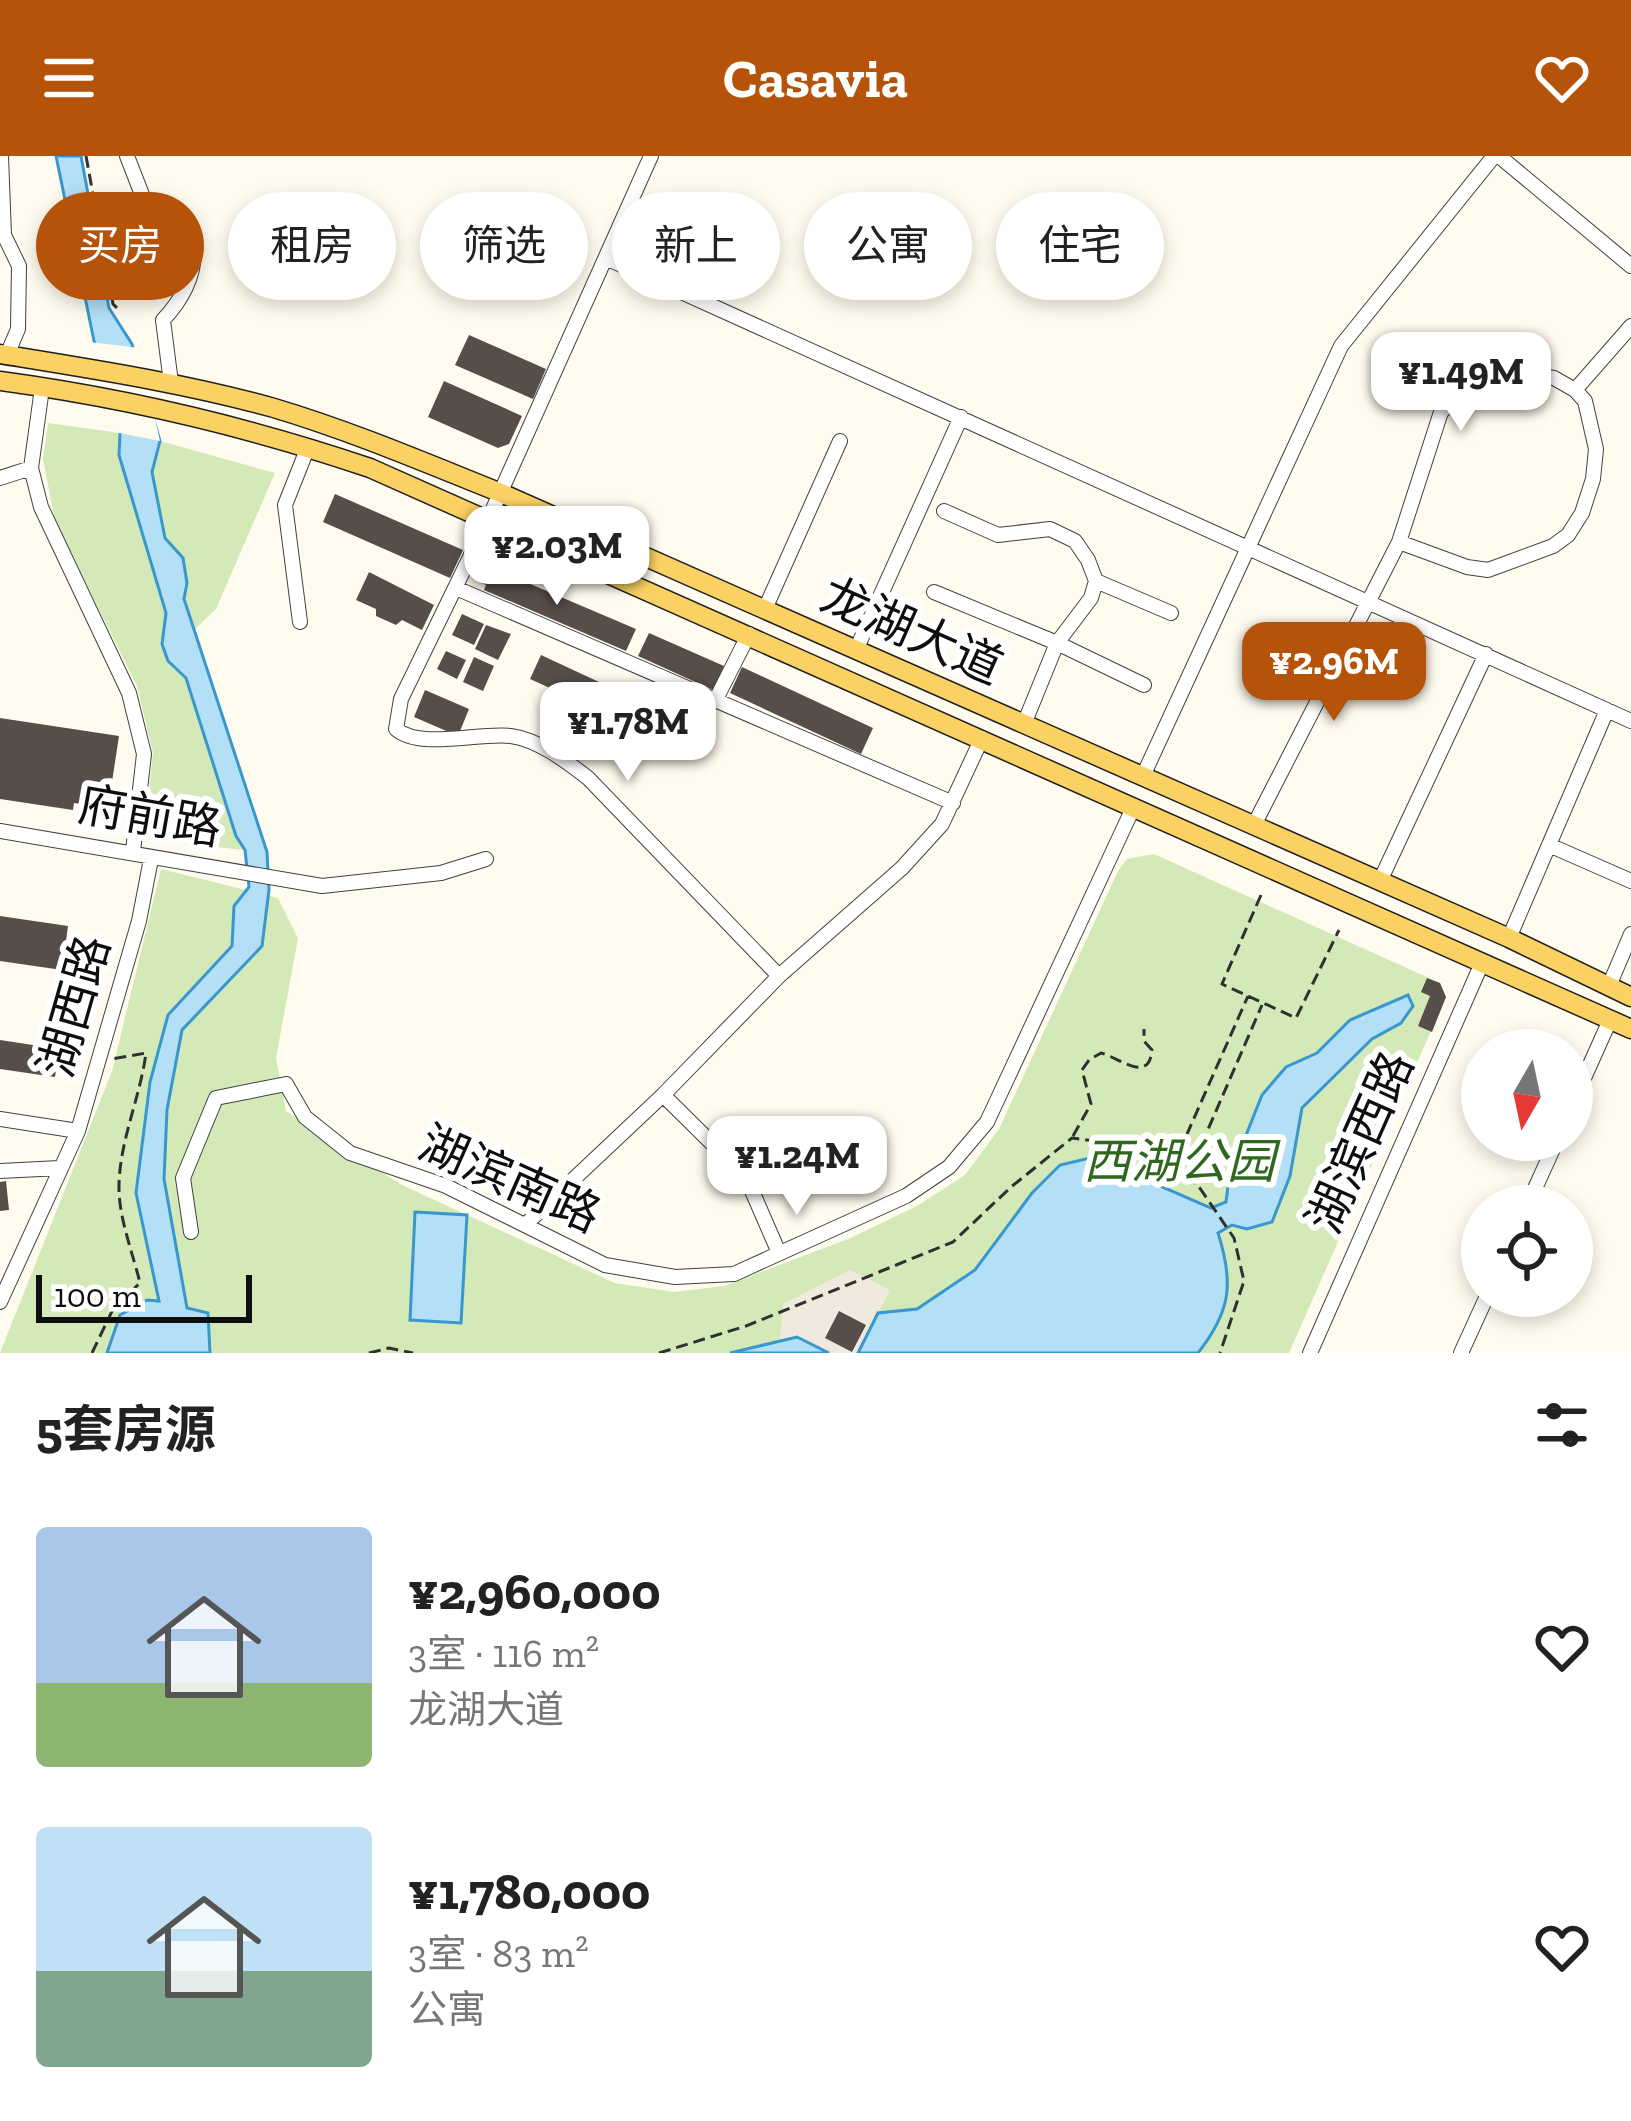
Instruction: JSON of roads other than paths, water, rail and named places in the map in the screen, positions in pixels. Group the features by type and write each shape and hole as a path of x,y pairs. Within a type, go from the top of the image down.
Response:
{"main road":[{"name":"龙湖大道","path":"3,355 172,383 275,409 501,493 1631,996"},
{"path":"0,381 42,388"},
{"name":"龙湖大道","path":"42,388 153,406 370,468 982,737 1624,1028"}],"street":[{"path":"1,156 4,235 19,266 18,329 3,355"},
{"path":"127,156 148,210 163,231 194,254 194,270 177,306 163,320 172,383"},
{"path":"651,156 501,493 401,699 396,729 412,737 514,736 567,762 588,778 779,976"},
{"path":"1143,776 1342,346 1497,156 1631,266"},
{"path":"605,258 1370,600 1631,722"},
{"path":"1575,390 1631,326"},
{"path":"1254,825 1399,542 1441,412 1475,383 1503,370 1554,379 1575,390 1591,413 1596,448 1593,479 1582,513 1568,535 1553,546 1488,570 1399,542"},
{"path":"42,388 31,468 41,507 129,693 139,726 144,754 133,851"},
{"path":"856,650 961,417"},
{"path":"765,609 840,441"},
{"path":"300,622 285,505 308,447"},
{"path":"0,478 31,468"},
{"path":"944,511 998,535 1050,529 1075,542 1096,581 1091,598 1057,643 1024,724"},
{"path":"1096,581 1171,614"},
{"path":"456,588 953,803"},
{"path":"934,592 1144,685"},
{"path":"715,701 749,634"},
{"path":"1381,881 1486,654"},
{"path":"1509,938 1606,710"},
{"path":"526,1224 663,1095 779,976 902,868 942,824 982,737"},
{"name":"湖滨南路","path":"191,1232 183,1178 216,1098 286,1084 305,1117 350,1153 446,1186 604,1265 675,1277 734,1274 906,1196 949,1166 987,1121 1134,806"},
{"name":"府前路","path":"0,831 322,886 441,873 486,859"},
{"path":"1549,845 1631,881"},
{"name":"湖西路","path":"0,1301 78,1131 139,921 151,859"},
{"path":"1609,986 1631,934"},
{"name":"湖滨西路","path":"1310,1353 1482,964"},
{"path":"1593,1074 1624,1028"},
{"path":"663,1095 746,1177 779,1253"},
{"path":"0,1119 78,1131"},
{"path":"0,1171 60,1168"},
{"path":"1461,1353 1477,1317"}],"water":[{"path":"56,156 81,156 88,192 63,192"},
{"path":"86,300 108,300 132,344 160,441 152,472 165,538 183,558 184,599 267,852 269,890 262,946 182,1030 167,1110 164,1179 187,1308 208,1313 210,1353 107,1353 120,1315 147,1300 159,1301 136,1193 150,1082 168,1015 232,946 234,906 249,887 245,850 236,836 186,678 168,661 162,644 166,613 119,455 120,433"},
{"path":"1408,995 1413,1006 1401,1023 1372,1039 1302,1108 1290,1176 1272,1222 1247,1229 1232,1225 1218,1233 1226,1267 1226,1296 1217,1324 1198,1353 858,1353 878,1313 917,1309 975,1270 1032,1193 1060,1165 1094,1157 1211,1208 1226,1202 1229,1178 1262,1095 1286,1067 1317,1053 1350,1020"},
{"path":"415,1212 467,1215 461,1323 410,1320"},
{"path":"797,1337 829,1353 730,1353"}],"park label":[{"name":"西湖公园","path":"1179,1161"}]}
